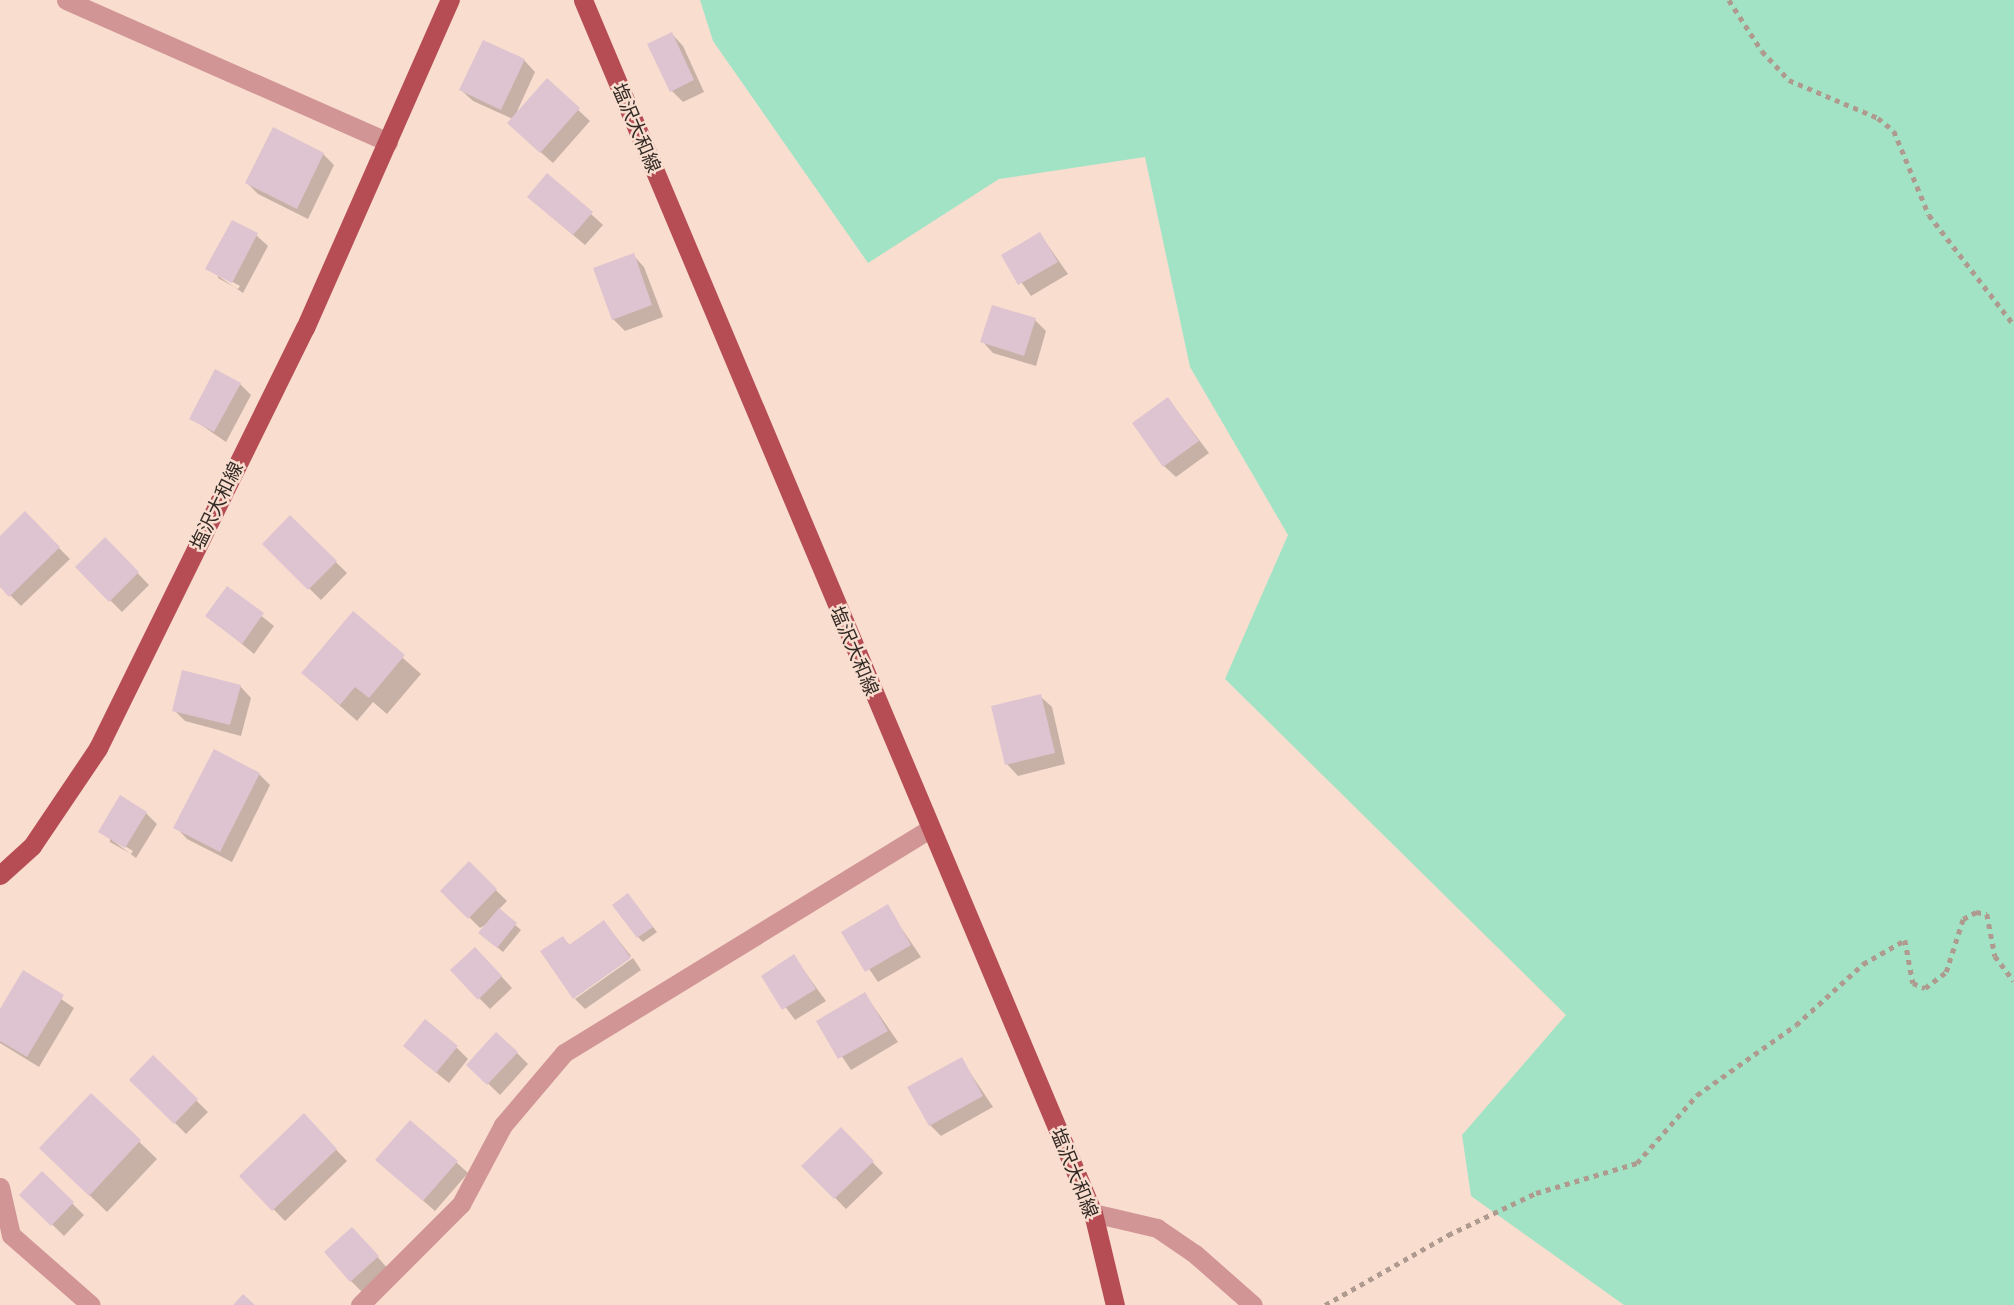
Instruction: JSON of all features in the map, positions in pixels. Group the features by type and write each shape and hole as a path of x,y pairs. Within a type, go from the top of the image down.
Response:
{"main road":[{"name":"塩沢大和線","path":"0,875 32,846 99,748 305,328 450,0"},
{"name":"塩沢大和線","path":"583,0 928,830 1093,1213 1115,1305"}],"street":[{"path":"66,0 388,142"},
{"path":"360,1305 461,1204 503,1125 564,1052 928,830"},
{"path":"0,1187 6,1239 91,1305"},
{"path":"1093,1213 1157,1228 1204,1261 1253,1305"}],"path":[{"path":"1729,0 1762,51 1789,80 1878,118 1894,131 1929,215 2014,325"},
{"path":"1325,1305 1448,1235 1535,1192 1637,1163 1697,1094 1796,1025 1863,964 1905,940 1913,983 1925,988 1946,972 1963,919 1976,912 1987,914 1996,956 2014,981"}],"green space":[{"path":"700,0 2014,0 2014,1305 1624,1305 1471,1196 1462,1135 1566,1015 1225,679 1288,535 1190,367 1145,157 999,179 868,263 713,41"}],"building":[{"path":"672,32 694,80 670,92 647,44"},
{"path":"483,40 525,59 501,110 459,90"},
{"path":"547,78 580,108 540,153 507,123"},
{"path":"273,127 324,153 297,209 245,183"},
{"path":"547,173 593,212 573,235 527,197"},
{"path":"232,220 258,233 232,283 205,269"},
{"path":"1040,232 1058,262 1018,285 1001,255"},
{"path":"634,253 652,305 612,320 593,268"},
{"path":"992,305 1036,318 1024,356 980,342"},
{"path":"215,369 241,383 214,432 189,419"},
{"path":"1168,397 1199,441 1163,467 1132,423"},
{"path":"25,511 60,547 9,597 0,587 0,536"},
{"path":"290,515 337,561 308,590 262,544"},
{"path":"105,537 139,572 109,602 75,567"},
{"path":"227,586 264,613 242,644 205,616"},
{"path":"353,611 405,655 369,698 355,687 340,705 301,673"},
{"path":"182,670 241,685 230,725 172,711"},
{"path":"1041,694 1055,753 1005,765 991,706"},
{"path":"214,749 260,773 220,852 173,828"},
{"path":"120,795 147,812 125,848 98,832"},
{"path":"469,861 497,889 468,919 440,891"},
{"path":"628,893 653,927 637,938 612,905"},
{"path":"888,904 911,945 865,972 841,932"},
{"path":"499,908 517,923 497,948 478,933"},
{"path":"604,920 631,958 573,999 540,951 563,936 569,945"},
{"path":"475,947 502,976 478,1000 450,970"},
{"path":"794,954 816,989 782,1010 761,976"},
{"path":"23,970 64,995 27,1057 0,1041 0,1009"},
{"path":"865,992 888,1031 838,1059 816,1021"},
{"path":"425,1019 458,1046 436,1073 403,1046"},
{"path":"496,1032 518,1052 487,1085 466,1065"},
{"path":"153,1055 198,1099 174,1124 129,1080"},
{"path":"962,1057 983,1096 929,1126 907,1087"},
{"path":"91,1093 141,1140 89,1196 39,1148"},
{"path":"304,1113 337,1149 272,1211 239,1176"},
{"path":"410,1120 458,1161 423,1201 375,1160"},
{"path":"841,1127 874,1161 834,1199 801,1166"},
{"path":"42,1171 74,1202 51,1226 19,1195"},
{"path":"352,1227 379,1256 350,1282 324,1252"},
{"path":"243,1294 255,1305 233,1305"}]}
